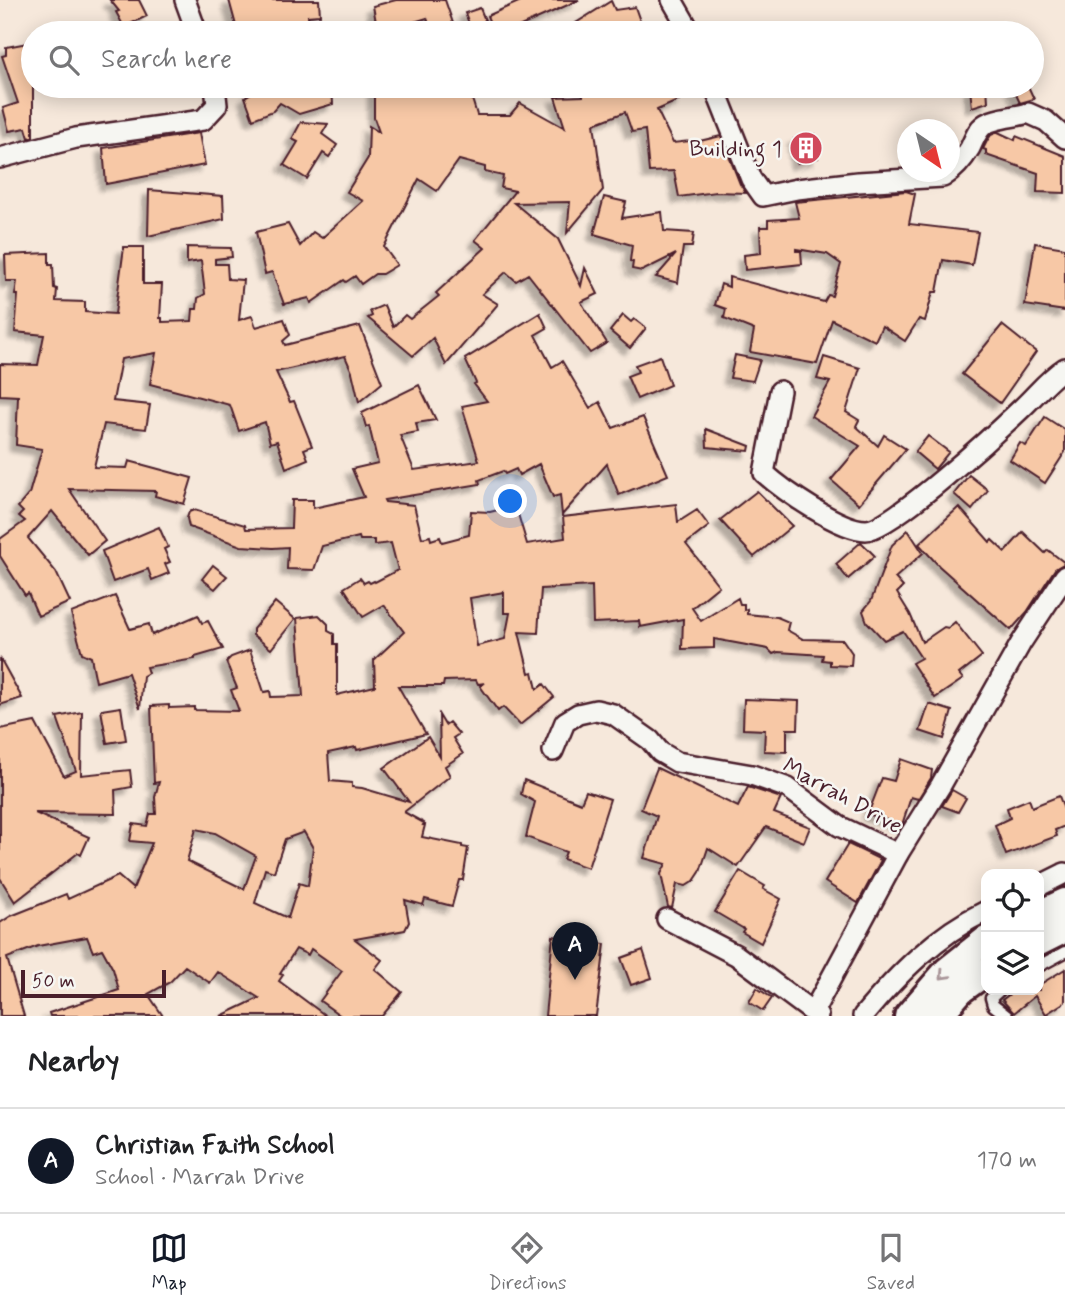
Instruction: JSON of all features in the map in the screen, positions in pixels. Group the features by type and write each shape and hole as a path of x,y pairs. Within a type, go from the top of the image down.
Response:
{"main road":[{"path":"1044,912 1065,902"},
{"path":"1044,940 1065,929"},
{"path":"908,1016 947,971 981,944"},
{"path":"938,1016 961,990 981,976"}],"street":[{"path":"185,0 193,21"},
{"path":"672,0 684,21"},
{"path":"0,158 76,138 203,120 217,105 216,98"},
{"path":"719,98 751,179 763,196 797,188 943,177 951,172 969,150 982,126 991,120 1028,113 1046,121 1065,138"},
{"path":"780,391 764,473 788,494 853,529 869,530 881,526 917,500 1024,406 1051,377 1065,368"},
{"name":"Marrah Drive","path":"667,919 737,955 815,1014 898,854 941,785 1021,643 1065,576"},
{"name":"Marrah Drive","path":"553,751 565,722 578,714 596,710 613,714 650,740 660,752 677,762 752,775 788,788 839,826 898,854"},
{"path":"1044,884 1065,873"},
{"path":"863,1016 914,959 981,914"}],"lane":[{"path":"1044,963 1065,952"},
{"path":"994,995 991,998 993,1005 1007,1016"}],"building":[{"path":"110,0 139,0 147,16 137,21 121,21 116,12 119,11"},
{"path":"229,0 319,0 320,15 308,16 309,21 235,21"},
{"path":"396,0 445,0 452,21 428,21 427,18 417,21 376,21 373,6"},
{"path":"523,0 579,0 532,21 489,21 487,16"},
{"path":"611,1 615,10 635,7 640,21 579,21"},
{"path":"480,8 485,21 468,21 465,13"},
{"path":"21,44 21,98 33,98 33,137 29,138 26,128 9,131 3,108 18,103 2,56 6,55 6,47"},
{"path":"245,98 333,98 333,104 299,114 280,103 273,111 253,119"},
{"path":"374,98 472,98 477,115 510,115 520,103 565,128 555,98 681,98 657,110 673,143 691,143 721,136 746,193 716,192 679,197 674,171 649,172 645,130 632,132 625,112 594,124 603,190 567,233 570,202 514,203 558,239 581,286 585,268 598,294 581,302 607,343 590,353 528,274 516,281 506,272 482,294 498,304 446,365 433,338 413,356 368,318 372,316 370,311 384,305 393,327 405,315 410,319 439,296 436,293 485,248 475,240 515,191 501,188 503,176 485,172 485,167 459,160 437,191 419,179 384,247 397,265 382,274 375,274 361,284 355,276 346,282 344,280 311,303 309,298 284,304 272,272 265,274 256,232 288,224 300,246 313,232 322,238 363,201 347,192 368,158 369,126 379,132 374,118"},
{"path":"971,98 988,98 988,102 972,107"},
{"path":"1018,98 1034,99 1020,103"},
{"path":"301,122 328,124 322,134 337,145 329,157 323,153 307,179 284,165 298,142 292,139"},
{"path":"998,132 1015,140 1016,136 1065,156 1065,193 1037,192 1038,173 986,155 986,150 983,149 987,141 991,135"},
{"path":"199,133 205,165 106,184 103,148"},
{"name":"Building 1","path":"814,134 818,158 797,163 794,139"},
{"path":"149,190 223,196 224,219 148,236"},
{"path":"906,191 915,194 909,224 978,232 972,265 943,260 937,292 933,292 925,321 919,319 905,341 882,326 875,341 832,320 817,364 750,352 754,330 724,318 726,309 715,305 721,284 729,287 729,277 824,302 828,295 832,296 841,264 827,254 796,249 801,251 802,264 745,270 744,255 761,253 760,227 768,227 768,220 799,218 795,202"},
{"path":"604,197 626,202 622,218 662,212 664,231 694,233 692,247 683,247 678,283 656,277 676,254 642,271 632,269 632,245 594,234"},
{"path":"1035,243 1065,248 1065,311 1025,305"},
{"path":"124,247 143,247 143,284 162,284 162,322 192,321 198,298 205,294 201,261 187,263 187,247 231,248 232,257 215,259 215,264 227,264 228,279 243,280 239,320 252,316 256,327 284,319 290,335 283,341 285,345 360,326 382,383 359,402 345,356 276,372 290,402 294,401 312,446 304,449 308,459 286,468 277,441 270,443 265,422 239,431 230,405 150,384 156,353 121,359 113,401 150,405 146,429 104,424 94,467 127,468 129,461 192,478 184,504 155,496 156,491 69,489 105,541 88,555 52,511 28,538 56,572 70,602 38,616 28,593 25,595 0,556 0,539 25,521 19,516 23,512 18,507 29,494 42,449 16,445 18,396 0,395 0,364 38,365 44,335 15,332 17,281 6,281 5,255 49,253 49,264 53,264 54,288 57,289 56,301 85,302 85,312 115,314"},
{"path":"540,313 547,328 535,335 552,367 562,361 590,408 600,402 613,428 643,417 668,475 619,495 607,464 562,515 560,495 553,497 539,464 519,475 516,469 505,474 503,471 479,480 480,484 384,500 414,505 422,538 430,536 431,540 440,537 442,542 469,535 471,511 490,512 502,509 504,515 518,514 527,544 565,538 563,517 676,504 678,522 697,510 709,526 686,544 719,586 692,608 701,621 738,598 740,604 744,604 744,610 747,609 747,614 777,617 789,622 787,630 803,639 843,640 852,653 851,666 830,665 830,661 822,660 823,655 773,654 768,649 714,639 714,648 682,649 683,619 640,627 639,621 593,623 592,586 541,589 538,633 519,632 529,673 533,672 537,689 544,684 554,697 520,725 503,707 498,711 480,686 485,683 478,684 476,680 444,681 443,686 398,686 426,734 357,750 356,747 328,753 330,781 352,783 352,787 409,802 384,768 428,737 440,757 439,715 445,725 449,722 459,734 453,738 463,754 445,766 450,776 404,812 424,823 422,837 468,848 463,880 459,880 452,906 425,899 423,905 405,900 409,922 405,930 355,939 382,960 375,969 402,992 382,1016 341,1016 320,1001 342,971 311,949 308,955 296,949 280,974 283,975 279,981 326,1016 221,1016 259,998 218,972 210,983 185,966 170,982 148,994 163,1016 50,1016 49,1013 119,990 113,969 102,949 93,952 87,937 38,946 7,958 24,1016 0,1016 0,923 66,894 68,899 118,876 133,889 152,843 130,841 133,824 147,826 150,814 156,814 155,797 159,782 154,783 151,706 239,711 231,690 237,688 226,662 231,657 250,650 264,692 270,691 271,697 303,696 297,618 319,615 328,624 328,631 334,634 334,644 337,644 337,695 375,686 374,660 404,632 384,605 363,617 344,588 360,578 364,583 375,582 398,570 391,543 374,545 374,540 360,540 359,537 322,546 314,570 287,569 288,547 241,546 189,527 189,512 194,510 245,525 246,529 291,528 292,500 313,500 313,508 364,497 352,469 378,463 369,426 366,427 362,413 419,385 436,420 416,423 418,432 400,435 414,470 479,461 462,406 487,401 474,384 476,383 465,359","holes":["504,592 504,613 510,613 505,639 477,646 470,598","196,829 215,833 256,856 244,889 187,861","304,832 313,848 308,886 299,883 288,918 255,903 265,869 274,872 285,839"]},
{"path":"623,315 631,322 634,319 646,328 630,348 610,331"},
{"path":"1002,325 1036,352 1000,403 962,374"},
{"path":"735,355 760,360 753,381 730,378"},
{"path":"660,356 670,385 637,399 627,376 638,372 635,365"},
{"path":"824,357 860,368 846,412 859,420 856,426 878,446 884,435 906,449 859,504 831,480 860,446 811,416 830,382 817,379"},
{"path":"1045,417 1065,430 1065,452 1045,483 1010,460 1020,443 1026,446"},
{"path":"706,429 750,446 749,451 707,447"},
{"path":"928,436 949,452 935,469 915,452"},
{"path":"969,475 988,490 972,510 954,494"},
{"path":"757,491 792,526 754,557 720,520"},
{"path":"959,507 990,542 992,540 1005,552 1023,532 1045,553 1048,550 1065,563 1055,569 1027,612 1011,630 939,566 919,544"},
{"path":"159,527 168,547 164,549 170,562 165,564 169,573 152,580 148,569 113,582 102,551"},
{"path":"908,530 923,553 895,578 903,587 897,593 922,642 955,622 982,656 959,674 963,679 935,698 912,663 921,658 903,631 884,640 867,622 863,611 871,601 892,545"},
{"path":"861,542 875,556 848,579 836,564"},
{"path":"213,565 227,576 215,589 202,579"},
{"path":"115,596 130,629 149,624 152,635 198,615 202,623 208,621 223,649 195,659 146,667 148,673 143,676 140,709 128,673 96,682 91,657 82,653 71,613"},
{"path":"275,602 295,619 271,649 253,635 253,629"},
{"path":"0,658 22,698 0,705"},
{"path":"744,699 799,701 798,729 787,729 787,752 764,751 765,730 743,729"},
{"path":"929,704 952,711 944,739 920,731"},
{"path":"121,707 126,740 107,743 101,710"},
{"path":"82,712 81,775 130,770 132,787 115,790 116,814 35,813 89,837 81,855 78,853 15,902 0,878 0,729 35,722 64,776 76,771 57,717"},
{"path":"901,759 932,770 931,778 918,799 911,797 902,825 868,814 882,778 894,781"},
{"path":"657,768 738,807 748,787 781,798 774,813 810,827 804,842 766,827 738,867 708,848 694,881 686,886 677,884 672,908 668,907 661,874 666,864 644,858 657,816 641,809"},
{"path":"524,780 581,803 586,791 610,799 588,868 563,859 566,852 526,837 535,802 521,794"},
{"path":"952,790 966,798 958,812 942,806"},
{"path":"1059,796 1065,812 1065,826 1055,830 1057,836 1006,855 995,825 1010,818 1007,808 1029,799 1032,807"},
{"path":"848,844 881,860 858,903 825,882"},
{"path":"740,871 781,899 761,943 742,932 744,929 715,912"},
{"path":"553,936 605,944 596,1016 545,1016"},
{"path":"643,950 652,978 631,985 621,958"},
{"path":"1065,969 1065,1002 1046,1014 1035,996 1014,1013 1002,1000 1008,995 1044,995 1044,982"},
{"path":"757,988 772,998 763,1011 749,1002"}],"place":[{"name":"Building 1","path":"806,148"},
{"name":"Christian Faith School","path":"575,980"}]}
